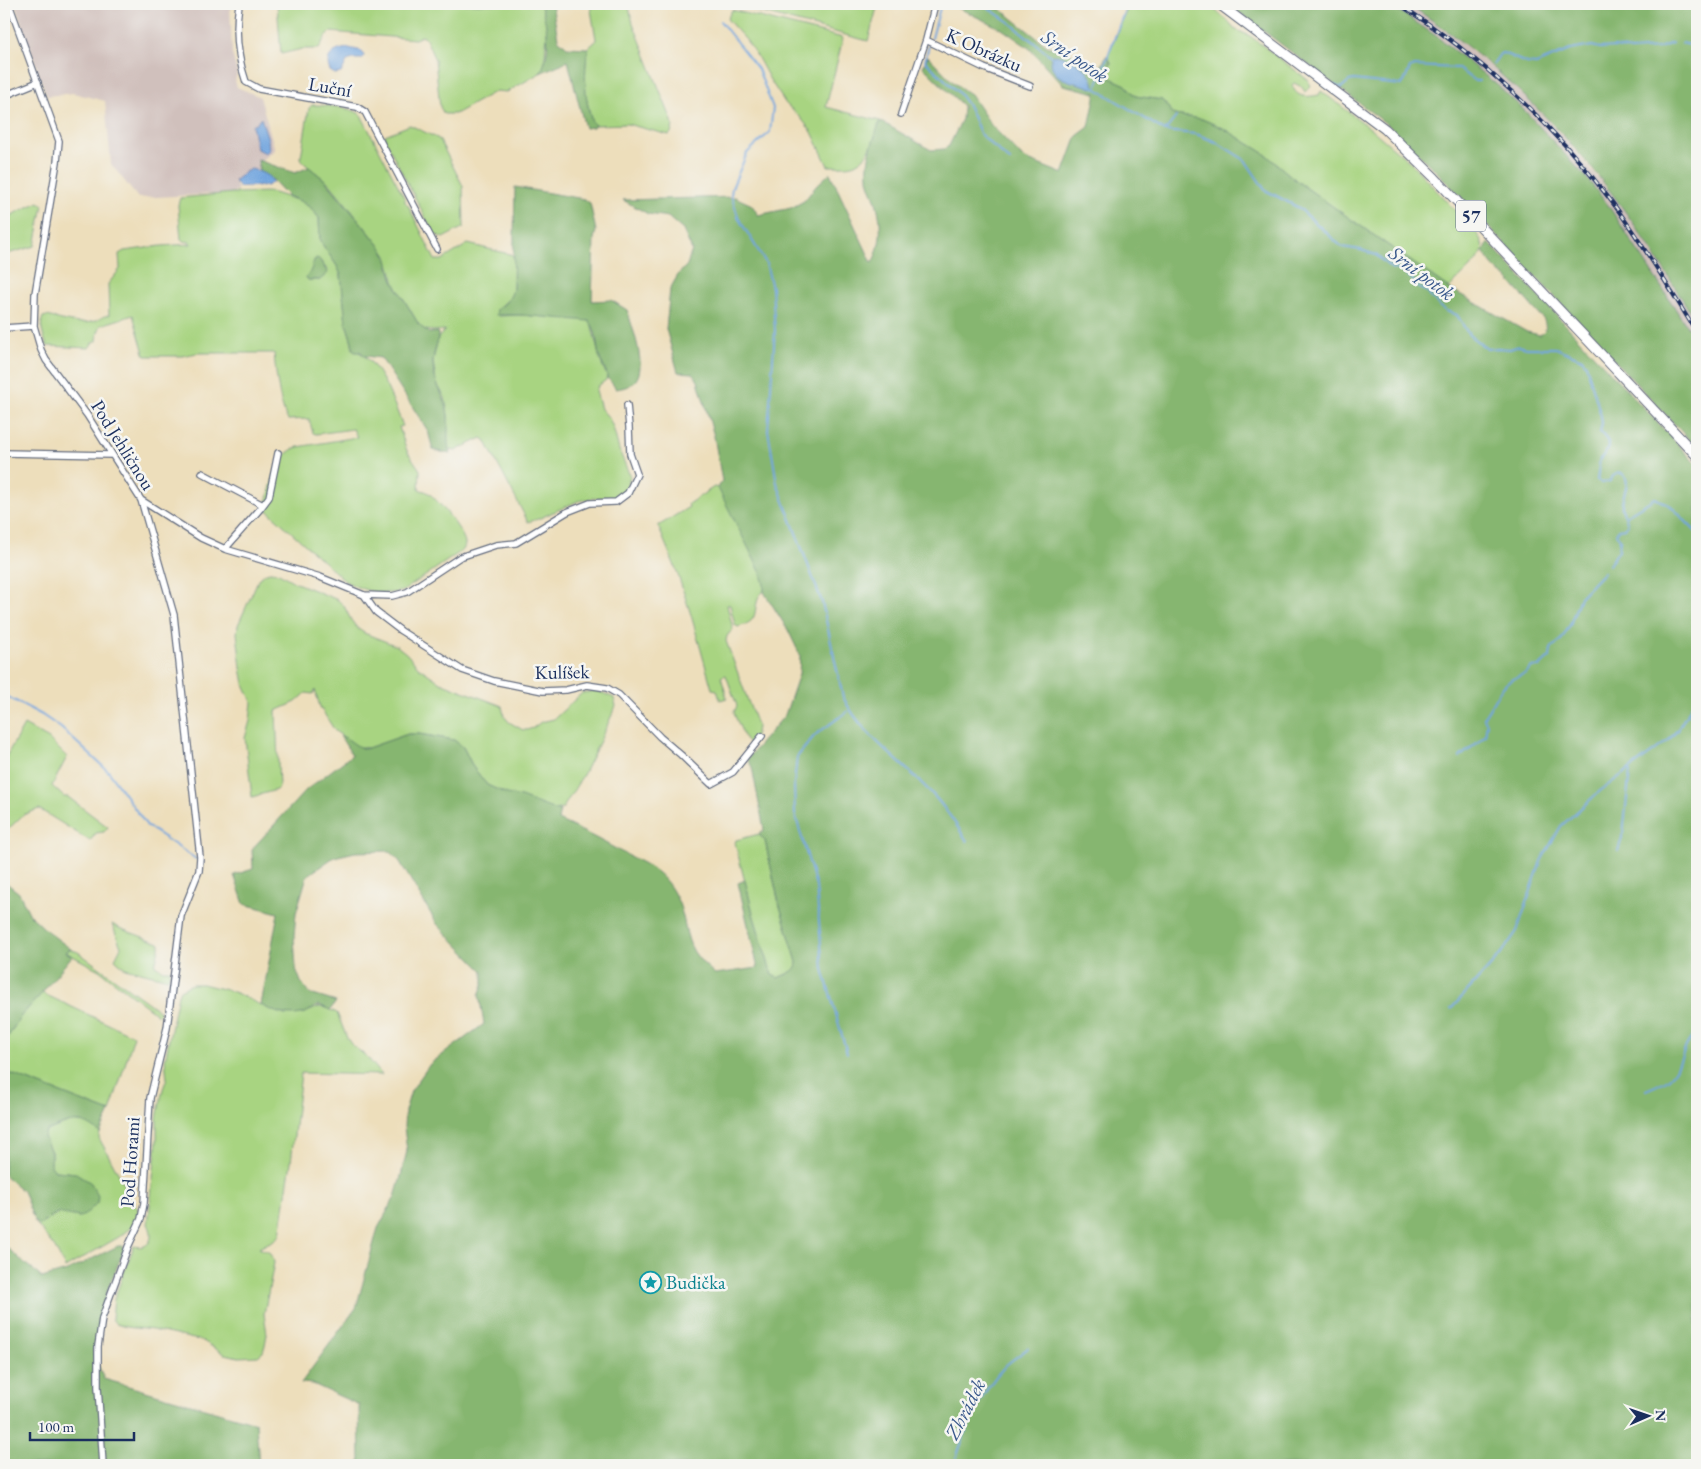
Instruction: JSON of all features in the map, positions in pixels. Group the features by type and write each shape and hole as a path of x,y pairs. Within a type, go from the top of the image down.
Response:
{"main road":[{"name":"57","path":"1219,4 1385,129 1435,178 1697,456"}],"street":[{"name":"Pod Jehličnou","path":"10,4 59,141 35,294 34,326 46,360 87,415 141,500 174,615 199,850 199,872 181,916"},
{"name":"Luční","path":"239,4 238,52 246,82 259,89 357,107 365,112 437,249"},
{"name":"K Obrázku","path":"901,114 926,40 935,4"},
{"name":"K Obrázku","path":"926,40 984,68 1030,86"},
{"path":"4,96 38,82"},
{"path":"4,328 34,326"},
{"name":"Kulíšek","path":"141,500 201,538 225,549 320,577 364,595 392,596 407,592 460,557 496,545 516,543 567,512 590,503 616,502 628,493 638,474 630,454 630,427 627,405"},
{"path":"225,549 269,497 278,452"},
{"path":"4,453 111,455"},
{"path":"202,473 263,505"},
{"name":"Kulíšek","path":"364,595 376,612 401,631 462,670 494,681 543,692 566,690 587,685 608,688 620,695 660,737 711,784 733,772 762,736"},
{"name":"Pod Horami","path":"103,1465 98,1387 98,1346 102,1318 108,1300 141,1219 144,1203 150,1098 167,1028 181,916"}],"shaded area":[{"path":"15,4 230,4 232,53 237,73 235,81 237,87 260,97 275,150 261,161 258,160 259,171 251,169 234,181 238,189 232,193 138,198 111,164 105,101 73,93 47,96"},
{"path":"1389,4 1408,4 1442,27 1503,77 1565,139 1616,199 1643,238 1697,323 1697,342 1608,206 1557,145 1496,84 1436,36"}],"green space":[{"path":"277,4 540,4 545,17 547,34 544,66 540,73 507,92 496,91 455,114 444,114 440,107 435,60 425,37 422,36 415,39 330,32 319,49 302,49 281,54"},
{"path":"540,4 552,4 558,39 567,47 588,48 586,67 587,104 592,122 595,125 593,127 585,128 568,61 540,73 544,65 548,38"},
{"path":"590,4 628,4 633,23 672,121 673,126 669,135 627,124 595,125 592,122 587,103 585,77 588,48 596,39"},
{"path":"730,4 878,4 868,41"},
{"path":"950,4 989,4 1003,11 1047,46 1078,56 1090,70 1099,72 1106,56 1108,56 1111,63 1107,72 1108,77 1126,85 1135,96 1162,100 1174,115 1202,119 1223,128 1264,153 1298,182 1449,288 1527,332 1540,335 1544,332 1544,320 1490,262 1483,251 1489,243 1697,465 1697,1465 360,1465 359,1405 313,1384 301,1383 356,1308 378,1228 395,1197 400,1180 407,1151 404,1127 405,1111 411,1091 430,1064 484,1024 479,995 483,985 483,971 437,924 400,862 390,851 355,852 334,857 307,876 296,913 294,936 296,969 301,982 310,994 336,1002 330,1010 319,1005 299,1014 282,1014 261,1005 278,913 244,904 234,875 253,869 252,849 306,790 352,755 340,736 365,749 408,734 419,734 454,740 463,747 473,767 487,785 507,794 560,810 558,820 595,837 659,874 666,881 678,901 694,952 715,974 758,968 738,883 745,880 772,975 778,978 795,968 797,962 779,903 765,841 759,834 764,830 752,767 747,759 785,715 799,674 800,655 788,630 764,592 761,573 718,488 722,481 714,436 698,381 693,373 678,372 666,329 670,289 678,275 687,265 692,250 683,230 668,217 648,214 623,200 735,197 752,205 758,215 791,208 804,201 830,173 872,263 880,239 880,223 875,199 869,183 868,163 880,121 931,150 944,149 949,146 962,119 963,106 923,67 928,56 953,82 971,95 991,125 1023,158 1063,174 1077,136 1089,127 1096,93 1063,85 1029,48 1002,29"},
{"path":"1129,4 1207,4 1226,19 1234,29 1250,36 1308,80 1311,86 1305,92 1302,87 1294,83 1292,85 1297,93 1303,96 1310,96 1319,95 1321,91 1370,128 1410,162 1477,234 1481,240 1483,250 1480,256 1449,288 1298,182 1264,153 1223,128 1202,119 1174,115 1162,100 1135,96 1126,85 1108,77 1107,72 1111,63 1108,56"},
{"path":"1228,4 1389,4 1436,36 1496,84 1525,111 1585,176 1608,205 1697,342 1697,448 1439,174 1388,125"},
{"path":"1408,4 1697,4 1697,323 1627,214 1571,144 1546,117 1494,68 1466,45"},
{"path":"732,10 843,38 826,107 880,121 872,146 860,161 849,166 828,166 812,132 786,104 746,40 727,19"},
{"path":"312,105 345,108 361,115 435,260 442,260 468,244 513,255 513,289 511,297 502,305 499,316 521,315 587,320 591,322 600,360 607,376 606,380 598,386 596,391 601,409 609,418 613,427 619,450 630,476 626,492 617,498 596,498 578,501 528,522 485,440 482,438 455,451 449,449 447,444 448,416 445,398 436,382 433,361 438,338 445,330 434,331 421,328 395,284 387,256 381,247 329,183 302,161 301,157 309,108"},
{"path":"410,125 439,139 463,186 464,227 443,238 434,234 385,140 385,135"},
{"path":"258,160 295,173 309,167 325,180 381,247 386,256 393,281 419,325 429,333 438,332 433,359 434,371 447,408 450,454 433,450 428,431 381,358 365,356 361,352 355,352 353,349 346,323 341,275 320,241 319,218 311,208 288,196 272,179 259,171"},
{"path":"515,187 584,199 590,203 596,231 594,239 592,301 611,300 627,310 640,358 638,376 630,385 616,389 607,378 600,359 594,329 589,321 521,315 496,315 497,309 507,301 513,289"},
{"path":"271,192 300,201 311,208 319,218 320,241 341,275 346,323 353,349 371,362 384,382 403,426 399,427 407,451 420,470 419,489 427,492 437,501 460,531 465,543 463,550 403,591 373,592 345,581 268,511 266,505 276,471 279,463 290,451 298,447 357,437 353,429 316,434 313,433 309,419 288,420 280,398 274,353 197,353 182,356 146,356 133,315 101,325 97,341 93,342 89,348 47,346 42,328 43,317 47,316 83,323 95,321 109,315 108,284 120,269 119,254 124,251 191,244 181,239 178,205 180,198 232,193","holes":["319,259 328,271 320,280 308,280 306,277 312,272 314,260"]},
{"path":"39,202 43,205 35,246 4,255 4,220"},
{"path":"316,258 319,259 328,273 320,280 308,280 306,277"},
{"path":"714,487 718,488 723,495 761,573 764,585 764,590 758,598 754,616 745,625 738,627 735,625 730,605 727,605 733,629 727,636 726,641 757,725 755,736 749,743 746,741 735,716 734,712 737,706 726,675 721,677 727,698 720,700 717,690 712,689 676,569 658,526 689,507 688,504"},
{"path":"270,572 279,573 294,582 338,600 344,606 357,628 364,633 397,646 418,667 440,682 502,706 504,716 509,722 523,730 533,728 541,722 554,719 582,693 595,691 614,698 616,706 599,743 583,775 563,808 555,810 507,794 487,785 473,767 463,747 454,740 408,734 368,748 358,747 335,731 320,707 315,690 313,694 306,693 296,702 276,711 279,787 276,790 252,797 245,738 250,721 252,702 244,684 237,633 238,625 259,578"},
{"path":"24,725 49,739 67,757 52,786 64,797 68,797 108,827 104,832 96,833 90,841 39,809 23,815 4,833 4,760"},
{"path":"759,834 765,841 779,903 797,962 795,970 778,978 772,975 754,917 735,843 736,840"},
{"path":"4,881 19,893 30,915 72,950 70,949 66,952 72,956 21,1016 4,1043"},
{"path":"112,924 159,943 155,965 163,970 170,970 168,979 125,968 115,959 121,947"},
{"path":"70,949 78,952 161,1012 158,1015 99,970 66,952"},
{"path":"192,984 203,984 234,992 285,1015 307,1012 319,1007 337,1013 351,1044 367,1057 382,1075 301,1073 291,1162 280,1235 259,1248 271,1254 274,1263 264,1314 267,1334 263,1352 258,1356 239,1357 224,1354 203,1341 153,1330 126,1327 116,1324 112,1319 114,1299 134,1246 144,1246 151,1238 148,1224 157,1141 157,1118 167,1078 165,1060 178,995 180,990"},
{"path":"42,993 134,1036 110,1112 4,1071 4,1043 21,1016"},
{"path":"4,1071 110,1112 100,1133 86,1124 74,1122 46,1131 44,1137 51,1152 51,1166 55,1171 76,1173 91,1183 98,1196 97,1203 85,1215 79,1217 57,1213 38,1226 23,1191 4,1175"},
{"path":"73,1121 90,1124 100,1133 99,1138 140,1213 134,1225 119,1237 65,1268 55,1248 38,1226 94,1190 87,1180 82,1177 72,1173 55,1171 51,1166 51,1152 44,1137 46,1131"},
{"path":"4,1245 42,1278 67,1271 118,1246 123,1246 124,1250 106,1294 93,1352 104,1379 256,1423 259,1465 14,1465 4,1458"}],"water":[{"path":"349,48 362,51 364,56 362,59 347,61 341,73 335,74 330,71 328,61 332,54 335,51"},
{"path":"1051,56 1068,58 1085,69 1094,87 1091,88 1058,76 1051,65"},
{"path":"261,118 268,139 269,150 266,153 257,149 252,125"},
{"path":"251,169 267,175 273,182 267,186 239,187 234,181"}],"waterway":[{"path":"932,38 941,4"},
{"name":"Srní potok","path":"982,4 1009,22 1052,57"},
{"path":"1096,88 1127,4"},
{"path":"720,21 758,69 773,108 770,132 747,153 732,188 731,195 739,219 766,263 772,288 775,331 768,430 777,483 822,602 843,697 862,726 939,802 967,841"},
{"path":"1493,64 1500,54 1503,53 1526,63 1536,64 1570,50 1592,46 1631,50 1659,48 1672,43"},
{"path":"1682,43 1697,45"},
{"path":"929,45 925,61 959,93 969,107 981,135 1010,161"},
{"path":"1334,85 1341,88 1349,81 1354,80 1401,85 1410,68 1414,66 1457,68 1475,81 1479,81"},
{"name":"Srní potok","path":"1092,86 1165,131 1196,134 1216,142 1245,160 1265,190 1299,208 1342,247 1376,255 1391,268 1399,270 1411,278 1419,288 1428,292 1440,307 1457,315 1469,335 1487,349 1510,349 1519,346 1527,348 1556,348 1582,359 1586,364 1601,416 1600,432 1607,440 1609,446 1600,459 1597,480 1602,483 1610,481 1613,476 1620,472 1624,476 1627,484 1622,503 1625,516 1655,498 1671,506 1697,533"},
{"path":"1165,131 1176,117"},
{"path":"1609,565 1619,550 1620,539 1616,534 1618,529 1625,528 1628,524 1625,516"},
{"path":"1460,757 1485,736 1487,723 1483,718 1502,688 1513,679 1526,673 1531,667 1539,667 1550,657 1551,649 1560,642 1570,625 1580,597 1604,572"},
{"path":"4,695 42,715 61,728 109,772 147,826 196,859"},
{"path":"1451,1009 1502,953 1517,931 1541,861 1561,826 1600,791 1669,740 1678,729 1697,697"},
{"path":"847,1053 823,969 816,886 795,814 794,784 797,757 815,735 848,711"},
{"path":"1618,851 1623,834 1630,770"},
{"path":"1646,1090 1665,1081 1673,1074 1688,1043 1697,1033"},
{"name":"Zhrádek","path":"954,1465 968,1425 988,1387 1006,1365 1028,1348"}],"railway":[{"path":"1399,4 1429,24 1487,69 1566,146 1612,202 1656,267 1697,333"}],"place":[{"name":"Budička","path":"650,1282"}]}
